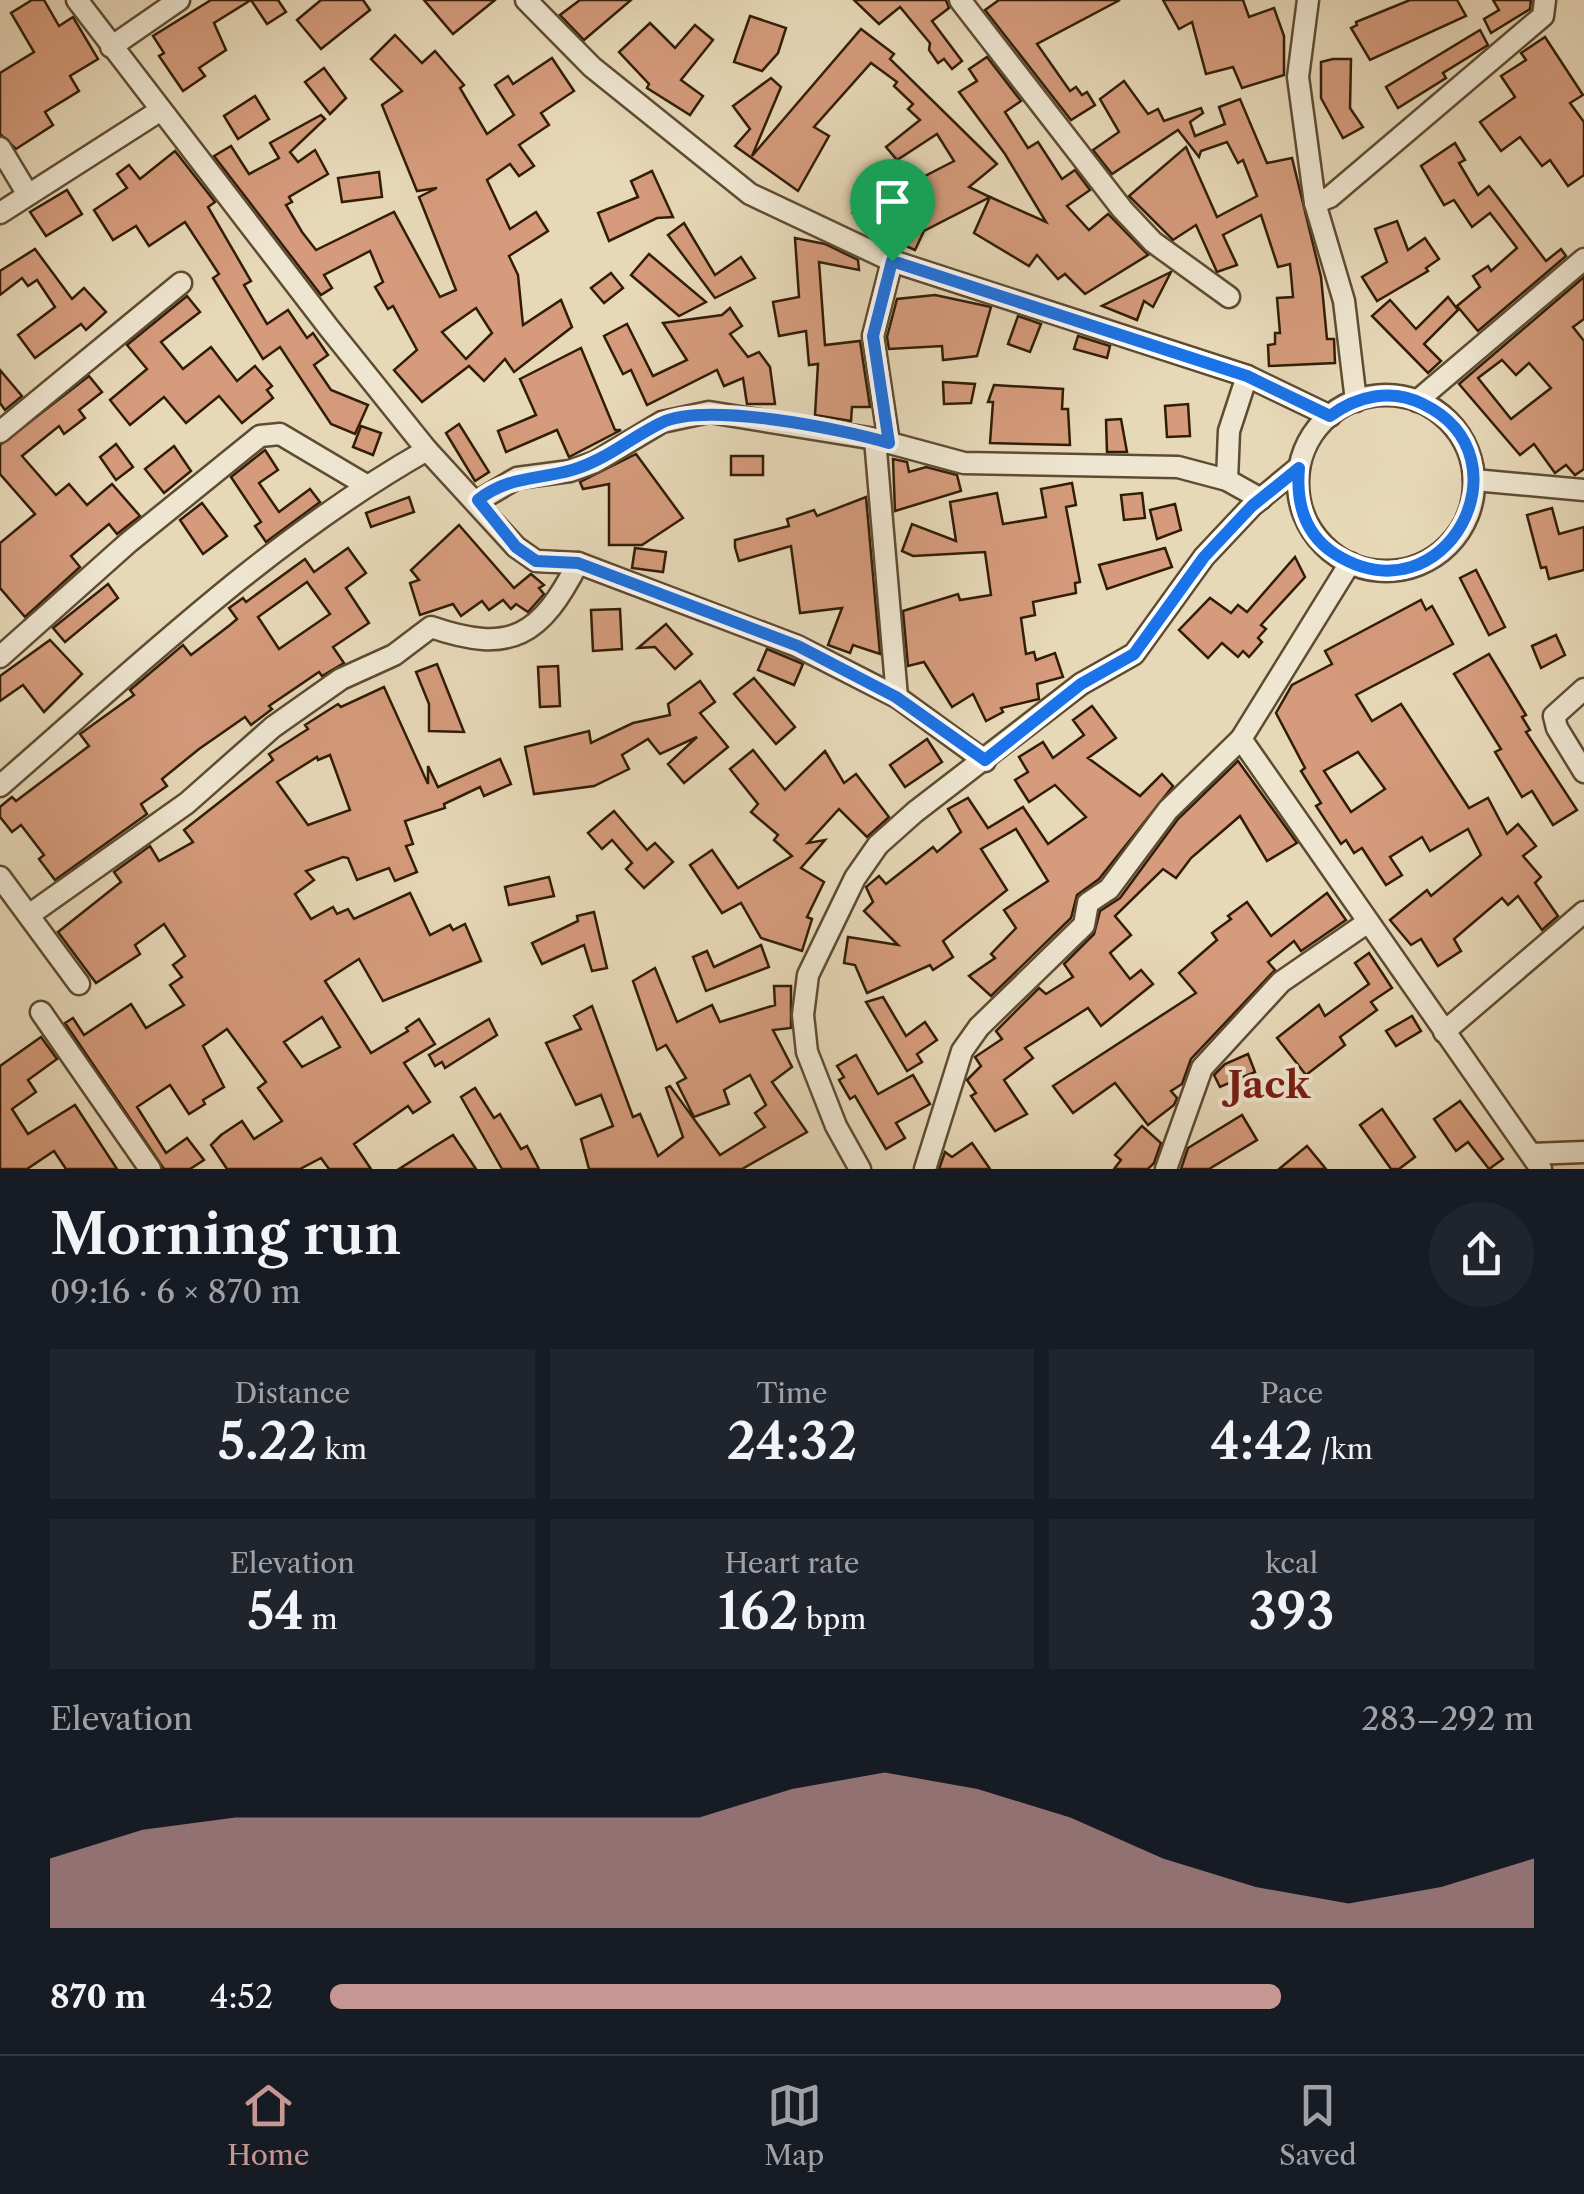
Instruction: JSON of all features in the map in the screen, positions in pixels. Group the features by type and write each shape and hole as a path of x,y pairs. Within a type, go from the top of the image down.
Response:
{"street":[{"path":"76,0 427,450 478,500 516,547 536,561 578,563 798,646 896,697 985,760"},
{"path":"111,47 179,0"},
{"path":"526,0 592,67 750,194 892,261 1247,376 1330,416"},
{"path":"960,0 1122,209 1153,242 1229,296"},
{"path":"1308,0 1298,77 1315,203 1344,301 1356,401"},
{"path":"1315,203 1330,197 1543,16 1545,0"},
{"path":"0,213 160,110"},
{"path":"0,148 27,193"},
{"path":"1417,401 1584,259"},
{"path":"892,261 873,336 896,697"},
{"path":"0,432 181,283"},
{"path":"1228,480 1229,431 1247,376"},
{"path":"1387,396 1417,401 1451,424 1471,459 1474,480 1461,528 1438,554 1390,571 1350,563 1323,546 1310,529 1297,494 1299,468 1314,432 1330,416 1356,401 1387,396"},
{"path":"478,500 517,478 570,471 595,462 662,422 698,414 733,414 882,441 964,462 1178,467 1228,480 1261,499"},
{"path":"0,657 129,542 260,436 280,434 366,485"},
{"path":"0,786 141,663 366,485 427,450"},
{"path":"860,1169 836,1126 808,1052 803,1015 808,974 836,912 878,845 1081,684 1134,654 1204,557 1261,499 1299,468"},
{"path":"1474,480 1584,490"},
{"path":"30,915 187,804 273,727 341,680 394,654 431,627 469,640 521,634 554,610 578,563"},
{"path":"925,1169 962,1051 980,1027 1084,925 1088,903 1108,889 1168,810 1241,739 1350,563"},
{"path":"1584,689 1554,716 1556,728 1584,772"},
{"path":"1241,739 1536,1162 1584,1152"},
{"path":"0,877 79,984"},
{"path":"1444,1032 1584,912"},
{"path":"1166,1169 1202,1068 1282,982 1368,922"},
{"path":"41,1012 150,1169"}],"building":[{"path":"32,0 44,0 59,26 73,17 98,59 70,76 79,91 45,112 53,125 16,149 0,134 0,73 34,52 11,13"},
{"path":"211,0 251,0 214,23 226,50 199,68 205,76 183,91 159,56 164,53 153,36"},
{"path":"251,0 278,0 286,12 267,24"},
{"path":"321,0 363,0 370,10 321,49 297,20"},
{"path":"424,0 495,0 453,34"},
{"path":"580,0 631,0 584,40 560,15"},
{"path":"854,0 946,0 949,8 932,21 962,61 952,69 944,59 938,63 929,50 930,43 900,7 879,24"},
{"path":"999,0 1120,0 1037,44 1070,91 1076,87 1082,95 1087,92 1095,105 1071,120 985,10"},
{"path":"1163,0 1243,0 1249,17 1274,8 1284,36 1284,75 1242,88 1233,67 1206,74 1192,22 1179,29"},
{"path":"1410,0 1457,0 1466,16 1370,60 1351,28 1356,22"},
{"path":"1493,0 1531,0 1530,9 1491,33 1484,19 1499,10"},
{"path":"750,16 786,28 778,53 762,71 734,62"},
{"path":"650,23 675,48 695,25 713,40 681,80 703,96 690,115 647,88 649,84 619,52"},
{"path":"861,29 894,54 890,59 997,164 969,187 990,197 924,231 915,250 859,225 860,217 853,213 954,161 937,134 897,160 886,147 920,120 908,109 913,104 894,86 897,82 871,63 814,127 829,136 798,191 735,146 750,129 733,106 771,78 781,87 752,156"},
{"path":"1480,30 1488,45 1398,108 1386,87"},
{"path":"395,35 422,63 435,51 464,85 460,88 487,134 514,115 495,85 508,76 513,84 552,58 574,91 541,113 549,125 519,145 534,166 519,176 510,164 487,180 510,229 536,212 548,231 509,256 518,275 523,325 561,300 572,327 514,372 505,359 484,381 469,366 422,402 394,370 417,350 393,306 388,309 375,287 383,282 370,251 324,275 332,288 321,295 214,156 231,146 249,174 279,158 270,143 321,115 325,119 290,152 298,162 315,150 328,174 289,197 292,202 286,205 302,232 316,250 394,212 440,297 456,290 419,197 437,188 417,191 382,105 402,91 371,59","holes":["476,308 492,333 466,359 442,332"]},
{"path":"1545,37 1583,95 1570,103 1584,122 1584,175 1568,186 1550,160 1542,166 1520,137 1501,151 1480,122 1515,97 1501,76 1526,60 1521,53"},
{"path":"987,57 1021,101 1005,112 1028,148 1038,142 1062,179 1075,170 1090,190 1067,206 1089,230 1108,214 1148,255 1085,294 1065,274 1058,279 1037,255 1029,266 974,233 990,197 1046,222 1005,154 959,92 977,81 969,69"},
{"path":"1351,59 1350,108 1363,127 1343,138 1321,98 1321,62"},
{"path":"324,68 346,98 330,114 305,82"},
{"path":"1124,81 1148,114 1158,109 1164,121 1201,108 1203,113 1190,122 1195,136 1225,124 1219,107 1240,99 1267,163 1292,158 1321,277 1327,339 1334,339 1335,363 1269,366 1268,345 1275,344 1275,333 1280,333 1277,298 1293,297 1290,264 1278,267 1261,215 1223,235 1237,265 1217,272 1196,225 1173,240 1129,196 1186,147 1217,217 1257,196 1243,160 1238,163 1227,142 1201,151 1199,157 1178,130 1112,174 1093,150 1119,132 1100,99"},
{"path":"255,96 269,119 238,139 224,116"},
{"path":"1455,143 1465,160 1459,163 1478,195 1489,186 1546,261 1561,249 1566,256 1478,331 1457,306 1480,287 1473,276 1488,266 1491,271 1517,248 1490,213 1472,227 1454,200 1444,205 1421,166"},
{"path":"175,151 215,202 208,207 251,281 244,285 267,324 288,310 307,338 313,333 328,355 314,365 331,390 368,405 355,434 331,424 280,347 263,359 213,278 219,274 185,222 149,246 136,226 113,240 94,210 127,188 117,174 129,165 140,179"},
{"path":"652,171 673,217 657,218 609,241 598,213 638,197 631,181"},
{"path":"379,172 382,197 342,202 338,178"},
{"path":"67,190 82,214 46,236 30,212"},
{"path":"1397,221 1408,250 1425,238 1439,259 1426,268 1428,271 1377,301 1362,277 1387,262 1375,229"},
{"path":"684,223 715,275 741,257 755,278 715,298 668,235"},
{"path":"795,238 825,244 858,260 859,270 819,262 825,345 860,341 870,407 852,407 851,421 815,415 818,364 809,365 806,331 779,336 773,302 799,297"},
{"path":"35,249 72,299 84,288 106,312 86,330 81,324 35,358 18,335 55,307 37,280 28,286 22,278 0,295 0,271"},
{"path":"649,254 706,302 679,316 631,275"},
{"path":"1171,272 1153,307 1144,301 1137,320 1102,306"},
{"path":"611,273 623,288 604,303 591,288"},
{"path":"1584,277 1584,319 1573,327 1584,341 1584,469 1575,475 1566,465 1555,473 1534,444 1520,455 1459,384","holes":["1502,360 1516,375 1529,363 1551,388 1511,419 1478,378"]},
{"path":"935,295 991,307 977,356 943,360 942,346 889,349 887,337 897,299"},
{"path":"187,296 200,312 161,342 183,369 211,347 237,381 255,366 272,386 267,390 273,398 242,423 219,396 186,423 164,397 130,425 110,400 147,369 127,345"},
{"path":"1448,297 1458,310 1424,344 1441,361 1428,373 1372,316 1390,300 1416,329"},
{"path":"730,308 742,326 730,334 748,357 759,352 770,367 775,404 747,404 743,378 724,386 717,370 647,405 631,370 623,374 604,336 627,324 653,376 687,360 663,323 722,315"},
{"path":"1018,316 1041,324 1030,352 1008,344"},
{"path":"1078,336 1110,346 1107,358 1074,349"},
{"path":"581,348 615,430 621,430 569,457 557,430 506,452 498,431 536,415 520,379"},
{"path":"0,370 22,396 5,410 0,403"},
{"path":"89,376 102,392 79,410 85,418 64,434 59,426 22,456 56,495 69,484 87,505 112,484 140,516 117,534 109,524 71,556 80,567 25,617 0,588 0,543 35,514 0,474 0,445"},
{"path":"943,382 975,384 971,403 944,404"},
{"path":"994,385 1063,389 1062,409 1068,409 1070,445 990,443 993,402 988,402"},
{"path":"1188,404 1190,436 1167,437 1165,406"},
{"path":"1121,419 1127,452 1107,452 1106,420"},
{"path":"459,424 489,472 475,481 446,433"},
{"path":"361,426 381,433 373,455 353,447"},
{"path":"116,444 133,467 116,480 100,457"},
{"path":"174,446 191,471 164,493 145,469"},
{"path":"265,450 278,470 259,483 279,512 310,489 320,502 266,542 255,526 261,522 231,477"},
{"path":"636,454 683,518 642,545 609,545 609,484 583,489 580,482"},
{"path":"731,456 763,456 763,475 731,475"},
{"path":"893,459 907,462 909,472 926,467 957,475 961,491 895,511"},
{"path":"1072,483 1076,505 1066,507 1080,582 1075,583 1076,593 1033,602 1035,615 1021,618 1026,654 1034,652 1036,660 1055,653 1063,677 1037,684 1039,699 1001,708 1003,712 986,721 973,694 952,707 924,662 908,666 903,611 958,594 960,600 991,595 985,552 913,556 902,551 912,524 956,541 950,502 997,493 1003,524 1046,517 1041,489"},
{"path":"1142,493 1145,518 1124,520 1121,495"},
{"path":"409,497 414,512 371,527 366,513"},
{"path":"866,497 880,654 853,645 850,653 828,645 842,608 800,613 791,546 739,561 735,547 735,540 789,526 787,519 814,510 817,516"},
{"path":"202,503 227,536 203,554 180,520"},
{"path":"1175,504 1181,530 1157,539 1150,510"},
{"path":"1552,508 1559,534 1584,527 1584,570 1549,579 1546,567 1541,568 1527,515"},
{"path":"459,525 514,588 531,574 544,585 539,588 544,594 528,612 516,604 511,609 503,600 489,610 482,601 461,616 453,604 420,615 410,583 419,580 411,570"},
{"path":"348,548 366,573 346,588 369,623 333,647 344,663 322,676 319,672 269,706 272,709 251,725 245,717 199,749 162,779 167,786 141,804 147,814 55,880 39,859 44,855 21,825 12,832 0,817 0,807 12,797 16,801 89,746 80,734 134,695 130,690 183,645 191,655 237,619 229,608 243,598 246,602 305,559 314,572","holes":["307,582 330,614 279,649 258,617"]},
{"path":"635,548 666,552 663,572 632,568"},
{"path":"1165,548 1172,567 1107,589 1099,565"},
{"path":"1295,557 1305,577 1261,625 1266,629 1258,638 1262,642 1249,657 1243,651 1238,657 1222,643 1208,658 1179,630 1210,598 1231,613 1238,605 1247,612"},
{"path":"1476,570 1505,627 1489,635 1460,578"},
{"path":"108,584 118,598 65,642 53,628"},
{"path":"1421,600 1426,610 1432,606 1453,644 1356,695 1372,721 1401,704 1469,808 1488,798 1507,834 1518,824 1536,846 1523,856 1541,877 1535,883 1558,916 1542,930 1518,896 1508,905 1502,898 1454,939 1461,951 1438,966 1421,939 1411,945 1390,920 1427,890 1431,896 1481,855 1468,829 1430,851 1422,837 1390,857 1402,875 1386,885 1362,848 1354,853 1346,840 1341,844 1316,806 1321,803 1301,771 1305,768 1276,713 1292,685 1332,664 1325,651","holes":["1358,752 1385,789 1351,812 1324,771"]},
{"path":"620,609 622,649 593,651 591,610"},
{"path":"666,624 692,654 675,669 655,647 638,648"},
{"path":"1556,635 1565,655 1541,668 1532,646"},
{"path":"50,640 82,674 44,712 23,685 0,701 0,676"},
{"path":"767,649 803,664 794,685 758,670"},
{"path":"1489,654 1526,715 1522,717 1530,730 1526,732 1577,810 1553,825 1532,791 1522,797 1495,752 1501,749 1454,674"},
{"path":"437,664 464,732 429,731 429,704 416,672"},
{"path":"558,666 560,706 540,707 538,667"},
{"path":"754,678 795,727 776,744 734,694"},
{"path":"700,681 715,702 700,713 728,747 684,783 668,764 697,737 660,754 648,739 622,755 629,769 594,786 534,794 525,747 589,731 591,743 633,723 670,715 668,704"},
{"path":"384,687 428,784 428,766 438,787 500,759 511,784 484,796 480,787 444,804 445,808 405,821 413,844 406,846 417,872 395,881 389,868 357,880 348,858 343,857 306,871 314,880 295,894 311,919 333,907 337,914 348,909 354,919 410,893 430,935 450,925 453,930 465,924 481,961 383,1001 359,959 325,981 371,1053 408,1031 406,1028 419,1019 435,1044 404,1063 430,1102 413,1113 408,1106 354,1144 371,1169 329,1169 321,1158 300,1169 227,1169 211,1145 221,1135 242,1121 254,1139 282,1121 258,1088 266,1082 227,1029 203,1046 224,1087 203,1100 205,1104 189,1114 170,1085 137,1107 166,1153 187,1138 204,1160 190,1169 164,1169 65,1023 73,1018 84,1035 131,1004 146,1028 184,1005 170,985 182,977 173,965 185,956 164,924 135,945 140,954 96,983 58,932 121,882 114,872 150,846 159,861 193,842 184,830 273,760 269,754 308,729 305,725 338,704 341,707","holes":["330,755 350,810 308,825 277,782 317,757 318,760","322,1017 340,1047 302,1067 284,1042"]},
{"path":"1092,706 1116,738 1088,758 1140,796 1162,774 1173,786 1099,879 1077,895 1071,918 991,996 969,976 995,958 991,954 1016,928 1004,910 1048,881 1016,829 981,849 1007,890 943,941 953,957 933,970 930,965 867,993 855,965 844,963 848,937 898,945 864,911 873,902 866,887 879,876 886,884 933,847 937,852 961,832 948,809 968,798 988,828 1023,807 1048,844 1086,817 1055,785 1029,802 1015,780 1028,772 1019,757 1043,742 1053,758 1084,735 1073,720"},
{"path":"927,739 942,762 905,787 890,765"},
{"path":"753,750 785,790 825,751 844,783 856,774 889,817 867,837 839,809 808,843 825,840 801,868 824,882 807,917 812,919 802,951 761,938 741,903 722,913 690,865 712,850 738,888 792,856 774,840 778,835 751,812 758,804 730,769"},
{"path":"1238,761 1297,843 1267,861 1240,816 1191,858 1176,878 1163,869 1115,916 1131,935 1110,953 1130,979 1141,970 1153,984 1101,1026 1088,1008 1025,1048 1033,1058 1004,1080 1027,1114 995,1131 971,1096 976,1093 967,1080 981,1066 975,1057 1002,1039 996,1031 1039,988 1046,994 1073,977 1064,964 1094,934 1100,911 1120,898 1178,819"},
{"path":"614,811 647,850 655,843 673,862 644,888 626,869 632,863 612,840 602,849 588,833"},
{"path":"549,877 554,896 509,905 505,887"},
{"path":"1327,893 1346,920 1301,951 1294,941 1268,962 1275,970 1191,1059 1182,1084 1171,1091 1177,1098 1174,1105 1148,1125 1115,1083 1073,1113 1053,1086 1196,993 1179,973 1217,940 1212,933 1231,919 1228,916 1247,902 1271,936"},
{"path":"594,912 607,968 592,971 584,945 542,964 532,943 578,921 577,916"},
{"path":"761,945 769,967 706,991 693,957 707,951 714,967"},
{"path":"1369,953 1392,988 1371,1002 1377,1010 1340,1037 1345,1045 1306,1075 1277,1038 1319,1005 1325,1016 1369,984 1355,963"},
{"path":"655,968 677,1022 712,1005 720,1022 775,1005 774,986 791,986 791,1028 773,1030 792,1067 772,1082 807,1132 742,1169 589,1169 581,1139 613,1126 601,1095 576,1105 546,1043 581,1029 574,1016 592,1006 633,1117 640,1114 658,1156 683,1137 666,1088 670,1086 720,1155 765,1127 755,1113 766,1105 750,1075 724,1090 729,1104 694,1117 677,1083 686,1078 666,1045 657,1050 633,981"},
{"path":"883,997 906,1036 925,1022 937,1040 917,1054 922,1062 907,1071 866,1002"},
{"path":"1412,1016 1421,1031 1396,1046 1386,1031"},
{"path":"489,1019 497,1035 445,1068 442,1062 435,1066 429,1055"},
{"path":"41,1037 57,1059 28,1080 36,1092 12,1109 28,1134 75,1105 117,1169 66,1169 54,1151 27,1169 0,1169 0,1066"},
{"path":"1248,1054 1255,1072 1220,1087 1214,1075 1225,1064"},
{"path":"856,1055 878,1094 913,1075 930,1104 896,1123 905,1138 886,1149 855,1096 850,1099 839,1080 844,1077 837,1066"},
{"path":"475,1088 494,1118 500,1114 521,1149 527,1146 539,1169 502,1169 461,1097"},
{"path":"1460,1101 1503,1159 1489,1169 1468,1142 1456,1151 1434,1119"},
{"path":"1382,1109 1415,1157 1399,1169 1391,1169 1360,1125"},
{"path":"1242,1115 1257,1140 1209,1169 1181,1169 1188,1148"},
{"path":"1142,1126 1161,1143 1154,1163 1148,1169 1114,1169 1121,1160 1115,1155"},
{"path":"453,1135 476,1169 399,1169 435,1146"},
{"path":"972,1143 990,1169 939,1169 945,1152 952,1157"},
{"path":"1307,1146 1326,1169 1279,1169"}],"district":[{"name":"Jack","path":"1269,1085"}],"route":[{"path":"892,261 1247,376 1330,416 1371,396 1417,401 1436,410 1463,440 1474,480 1468,513 1451,542 1423,563 1390,571 1356,566 1323,546 1310,529 1297,494 1299,468 1252,506 1204,557 1134,654 1081,684 985,760 896,697 798,646 578,563 536,561 516,547 478,500 517,478 570,471 595,462 662,422 710,412 889,443 873,336 892,261"}]}
